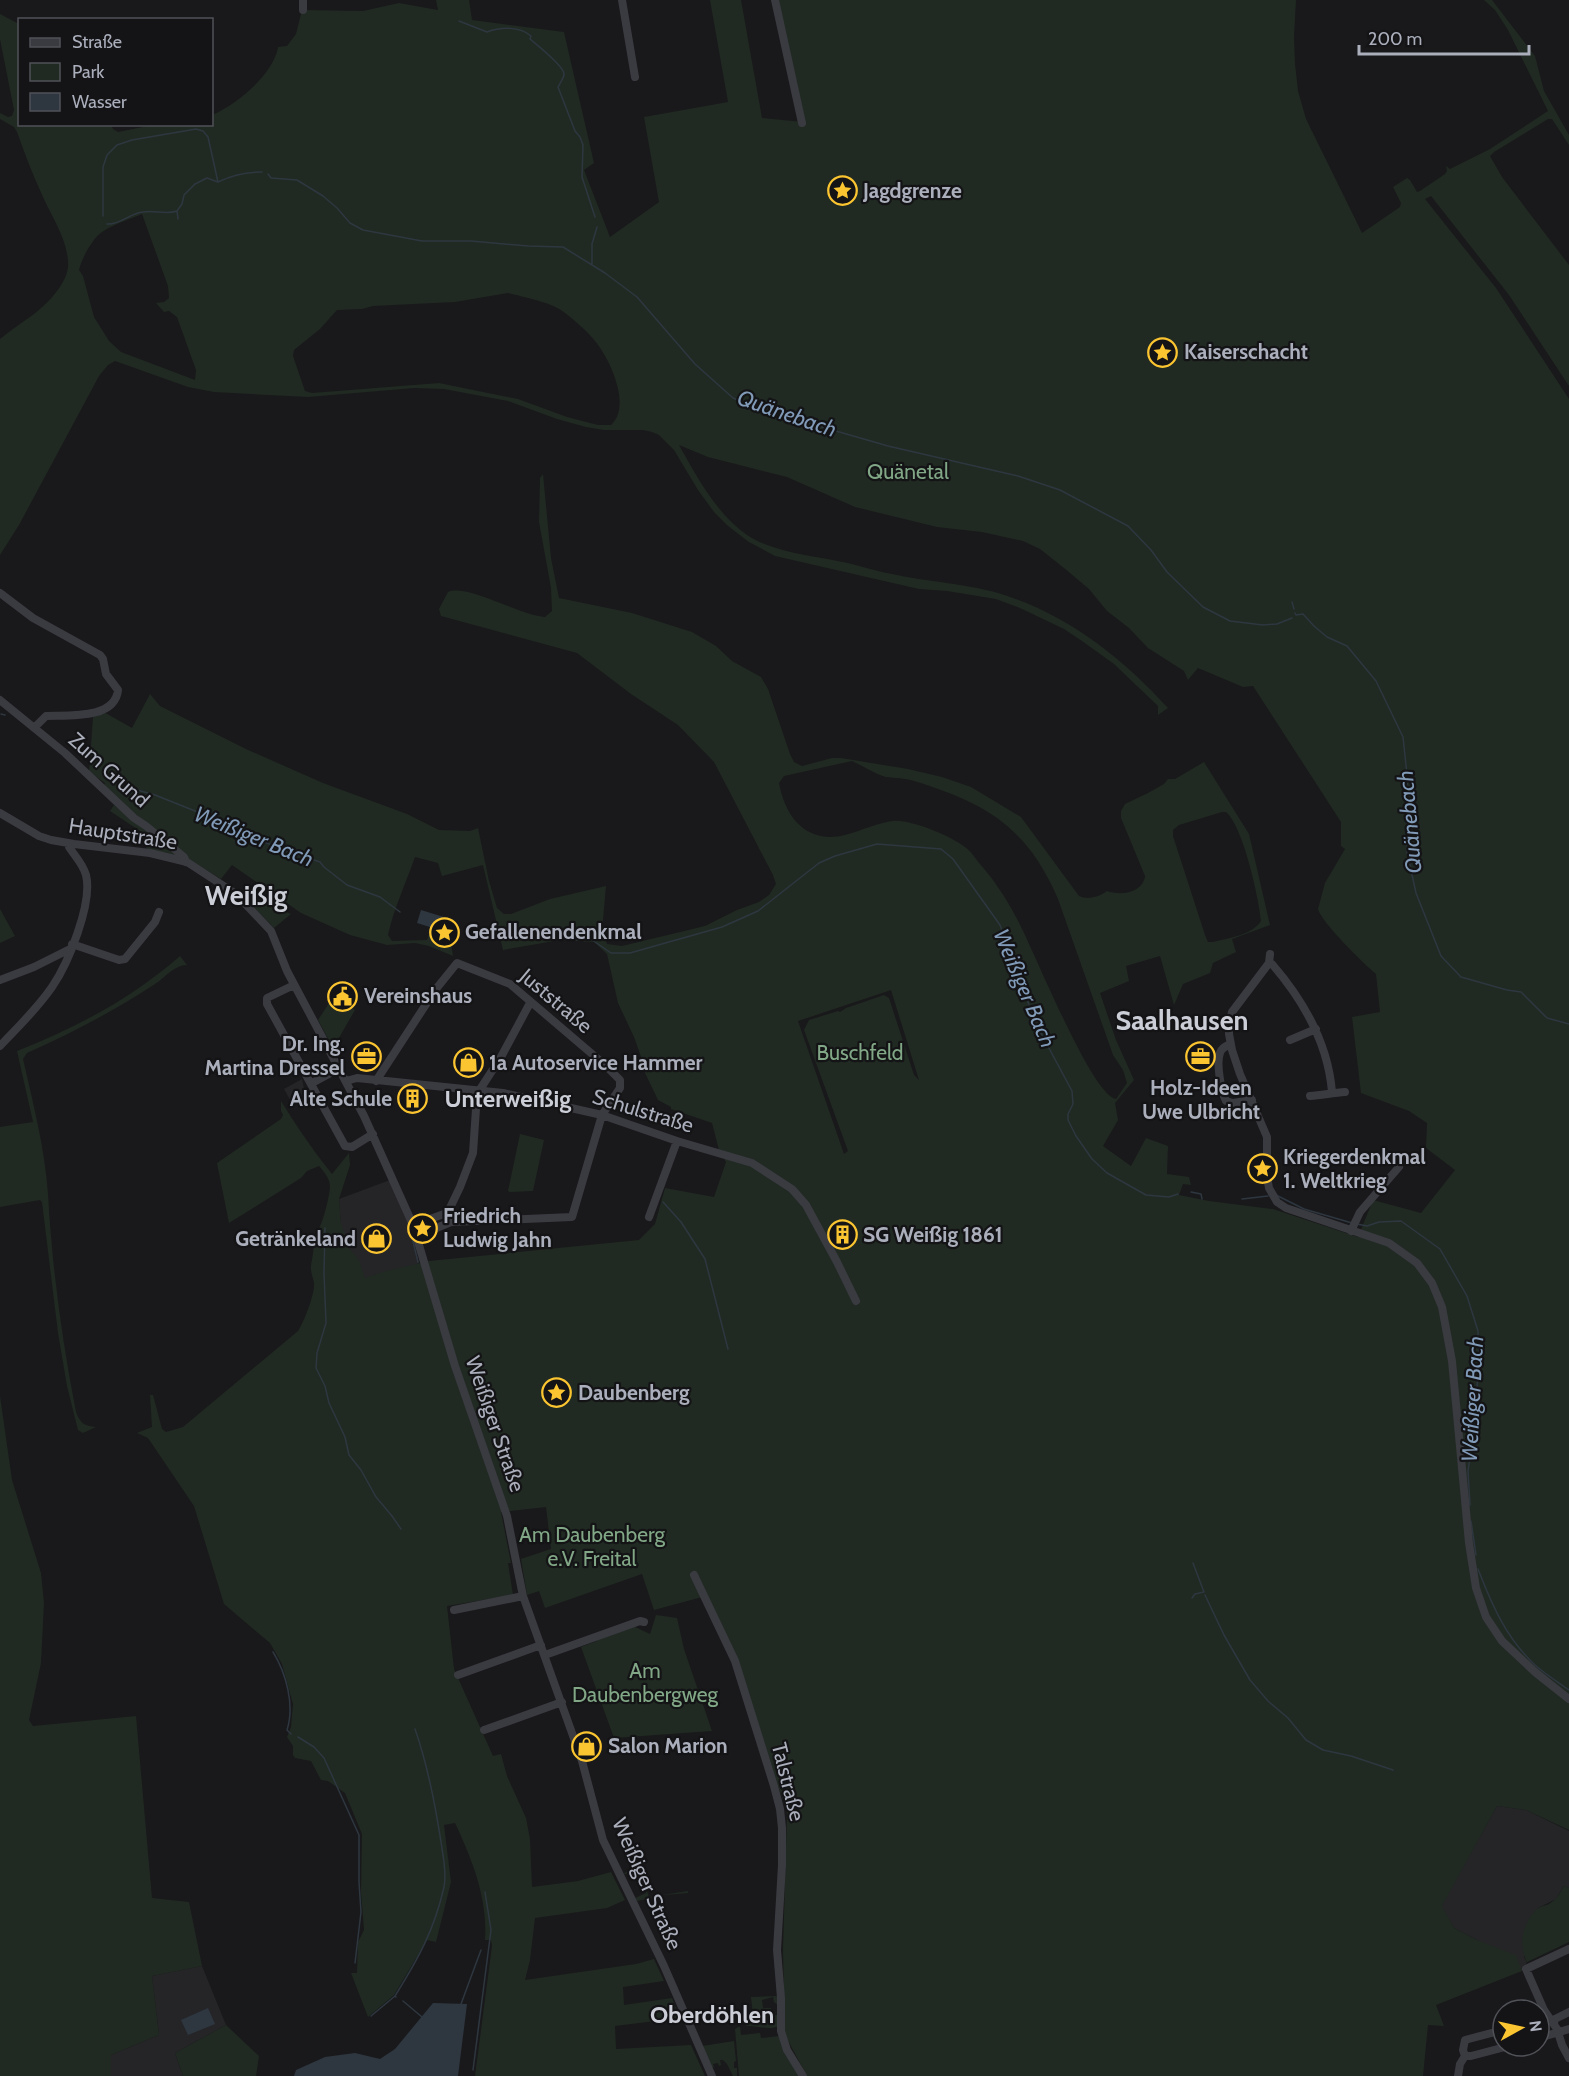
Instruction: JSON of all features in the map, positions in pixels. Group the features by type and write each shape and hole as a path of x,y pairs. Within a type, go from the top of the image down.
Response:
{"street":[{"path":"622,0 635,77"},
{"path":"775,0 802,123"},
{"name":"Zum Grund","path":"0,593 33,618 100,655 106,674 118,690 112,702 102,710 84,715 46,716 34,728"},
{"name":"Zum Grund","path":"0,700 78,764 134,818 184,857 186,862"},
{"name":"Hauptstraße","path":"0,813 39,836 70,844 150,853 186,862 236,894 271,931 294,985 373,1134 413,1225 426,1265"},
{"path":"0,1046 52,987 72,946 83,916 87,886 85,872 69,847 70,844"},
{"path":"0,980 34,967 72,946 119,960 125,959 154,922 159,912"},
{"path":"1332,1092 1328,1062 1316,1029 1294,989 1269,959 1232,1012 1229,1024 1230,1044 1240,1074 1268,1137 1267,1177 1274,1196 1286,1208 1329,1223 1352,1226 1389,1243 1417,1263 1432,1282 1442,1307 1452,1361 1469,1543 1476,1588 1486,1617 1502,1641 1535,1672 1569,1699"},
{"name":"Juststraße","path":"376,1081 436,989 457,963 503,980 620,1080 621,1088 602,1114 572,1217 448,1223"},
{"path":"294,985 267,998 267,1001 345,1146 352,1147 373,1134"},
{"path":"413,1225 449,1210 471,1160 477,1094 530,1003"},
{"path":"1290,1040 1316,1029"},
{"path":"1230,1044 1220,1052 1223,1094 1226,1101 1233,1103 1252,1100"},
{"path":"312,1083 340,1068"},
{"name":"Schulstraße","path":"346,1081 357,1078 503,1093 602,1114 677,1141 752,1163 792,1190 812,1215 855,1301"},
{"path":"1310,1096 1345,1092"},
{"path":"649,1217 677,1141"},
{"path":"1352,1226 1359,1212 1399,1167"},
{"path":"417,1236 448,1223 444,1214"},
{"name":"Weißiger Straße","path":"426,1265 455,1366 507,1516 523,1596 584,1768 603,1840 664,1966 712,2076"},
{"name":"Talstraße","path":"694,1575 735,1661 780,1809 782,1865 777,1950 781,2031 787,2050 803,2076"},
{"path":"454,1610 523,1596"},
{"path":"544,1655 642,1620 644,1622"},
{"path":"458,1675 541,1645"},
{"path":"484,1730 561,1702"},
{"path":"1538,1998 1526,1969 1569,1949"},
{"path":"1551,2019 1569,2012"},
{"path":"1551,2024 1558,2033 1569,2058"},
{"path":"1551,2035 1569,2029"},
{"path":"1458,2076 1465,2040 1491,2033"},
{"path":"1464,2053 1471,2056 1491,2051"}],"shaded area":[{"path":"302,1079 306,1098 293,1105 284,1089"},
{"path":"390,1180 409,1224 419,1263 347,1306 339,1199"},
{"path":"1497,1806 1526,1810 1569,1831 1569,1888 1564,1886 1556,1899 1538,1908 1524,1957 1527,1962 1522,1971 1477,1940 1454,1928 1441,1906"},
{"path":"202,1966 226,2025 175,2053 183,2076 111,2076 111,2055 159,2035 152,1976"}],"green space":[{"path":"436,0 469,0 472,20 564,32 594,163 584,170 610,237 659,202 644,117 728,102 710,0 741,0 762,118 803,122 777,0 1296,0 1294,37 1298,91 1306,119 1362,233 1400,207 1401,203 1393,187 1407,178 1417,192 1420,191 1445,174 1446,166 1450,169 1490,149 1548,111 1508,30 1495,10 1484,0 1492,0 1535,56 1544,91 1569,135 1569,145 1552,119 1548,119 1490,156 1502,177 1569,265 1569,386 1509,295 1431,196 1425,199 1496,288 1569,399 1569,1830 1526,1810 1497,1806 1442,1906 1454,1928 1477,1940 1516,1955 1522,1971 1436,2005 1444,2026 1428,2025 1423,2076 807,2076 785,2035 783,1950 787,1813 737,1660 706,1596 654,1610 642,1574 545,1608 539,1591 527,1595 521,1559 551,1549 546,1507 501,1512 511,1563 508,1563 513,1595 447,1606 454,1669 493,1756 501,1754 507,1776 526,1818 530,1839 532,1887 578,1881 611,1872 625,1900 607,1908 535,1918 525,1980 636,1964 654,1959 664,1981 623,1987 624,2005 672,1998 680,2018 615,2026 616,2049 691,2045 705,2076 475,2076 492,1946 491,1940 485,1940 484,1909 478,1880 455,1823 444,1825 451,1882 436,1942 427,1940 394,1995 368,2017 351,1973 357,1973 358,1942 364,1930 361,1892 362,1834 345,1793 328,1781 321,1780 311,1761 295,1758 293,1755 293,1746 287,1737 291,1727 293,1704 282,1664 270,1643 224,1604 194,1506 148,1438 137,1433 152,1427 150,1395 153,1395 162,1429 166,1432 183,1427 298,1331 311,1301 314,1288 311,1267 314,1237 327,1206 330,1187 326,1175 319,1166 307,1171 301,1178 229,1223 217,1163 281,1119 283,1115 281,1101 332,1174 349,1153 350,1165 339,1199 341,1223 349,1248 359,1260 365,1278 429,1261 639,1240 655,1224 665,1188 714,1197 726,1162 719,1150 712,1123 671,1109 658,1100 645,1073 634,1037 618,1003 607,954 594,942 560,940 503,950 483,865 442,876 438,863 415,857 393,915 388,935 392,941 427,940 430,932 451,943 453,956 415,943 387,945 350,935 301,913 232,865 221,879 190,860 103,787 105,783 89,772 93,717 102,711 132,728 150,694 160,706 246,749 323,783 407,814 439,830 470,831 478,828 497,908 504,914 511,914 550,899 606,886 602,931 607,944 622,946 705,926 759,902 769,895 776,884 773,875 714,762 678,725 631,694 577,653 441,616 439,609 448,592 457,590 534,615 545,617 552,611 551,588 539,522 540,478 543,474 551,558 559,598 632,613 692,632 716,646 732,661 761,677 768,689 790,754 794,762 802,766 832,758 841,758 908,769 971,787 1021,817 1079,896 1093,897 1107,891 1124,893 1136,890 1140,886 1145,876 1121,818 1121,811 1125,804 1164,784 1168,779 1175,779 1204,762 1249,834 1270,925 1232,939 1236,952 1213,963 1210,973 1183,984 1174,1005 1160,956 1126,966 1129,981 1100,993 1116,1040 1134,1080 1115,1103 1118,1120 1103,1146 1131,1166 1146,1138 1168,1146 1167,1174 1189,1177 1191,1185 1183,1184 1179,1195 1273,1209 1358,1237 1373,1200 1421,1213 1455,1170 1426,1148 1427,1123 1409,1111 1361,1093 1352,1017 1380,1012 1376,974 1335,933 1318,909 1325,883 1345,849 1341,846 1341,822 1253,686 1243,687 1198,668 1188,680 1184,671 1148,648 1129,628 1107,611 1089,589 1040,549 1023,541 982,532 937,527 855,507 787,477 708,457 679,445 700,482 726,516 747,535 758,541 782,550 911,578 985,590 1013,598 1057,618 1097,643 1134,674 1168,708 1158,715 1158,706 1114,664 1064,629 1020,608 996,599 919,589 775,556 749,542 714,512 674,450 659,435 643,430 604,430 586,427 508,401 444,389 414,388 308,397 214,392 188,387 115,361 108,365 99,376 19,525 0,555 0,339 51,298 67,274 68,266 62,237 36,181 17,132 14,127 0,119 0,113 8,117 12,116 14,110 0,39 0,14 18,23 18,126 112,126 118,132 148,126 213,126 213,114 232,104 262,78 275,57 278,47 287,46 296,34 302,10 363,11 399,3 438,10","holes":["142,214 168,286 169,298 164,302 156,303 164,312 169,311 177,317 196,370 195,380 121,352 109,341 94,317 83,276 79,270 82,260 98,235","508,293 556,307 584,329 595,341 607,359 617,383 619,406 617,417 611,425 598,425 567,417 518,399 439,383 312,393 305,391 293,356 294,350 320,329 337,310 455,302","852,761 882,776 911,780 963,799 1001,821 1018,836 1033,853 1058,899 1113,1055 1123,1070 1127,1083 1116,1099 1105,1091 1092,1073 1012,910 995,883 969,850 941,833 900,821 886,822 838,836 820,836 802,827 789,812 779,783 784,776","1226,812 1232,820 1244,847 1254,880 1261,921 1246,933 1208,942 1173,830 1179,825","891,990 919,1080 914,1075 889,998 884,995 840,1012 809,1020 804,1030 848,1151 844,1154 798,1021"]},
{"path":"114,805 179,857 147,849 143,841 143,833 110,811"},
{"path":"241,892 291,914 274,928"},
{"path":"0,909 15,936 0,943"},
{"path":"180,956 187,965 174,969 155,984 108,1012 27,1053 23,1059 44,1160 58,1303 76,1412 83,1423 96,1427 83,1433 78,1430 67,1386 42,1202 40,1200 0,1207 0,1127 33,1122 17,1051 103,1011 142,986"},
{"path":"340,1000 355,1010 332,1046 318,1020 329,1003 335,1007"},
{"path":"520,1134 544,1140 533,1191 510,1192 508,1191"},
{"path":"0,1396 12,1480 41,1573 44,1603 41,1663 29,1720 33,1726 136,1716 152,1898 189,1902 202,1966 152,1976 159,2035 111,2055 111,2076 0,2076"},
{"name":"Am Daubenbergweg","path":"656,1615 677,1618 684,1649 712,1731 614,1738 581,1647 633,1626 650,1634"},
{"path":"638,1865 649,1897 688,1891 688,1893 637,1901 635,1898 646,1893 639,1872 623,1874"},
{"path":"1564,1886 1569,1888 1569,1942 1527,1962 1522,1942 1527,1921 1538,1909 1554,1900"},
{"path":"779,1996 779,2006 774,2002 773,1997 762,2000 763,2008 771,2008 771,2013 753,2015 751,1997"},
{"path":"778,2015 779,2026 775,2027 746,2026 745,2023 734,2022 734,2019"},
{"path":"226,2025 259,2056 256,2076 183,2076 175,2053"},
{"path":"740,2027 741,2035 760,2033 761,2038 779,2036 800,2076 739,2076 735,2029"},
{"path":"734,2041 736,2061 734,2068 737,2068 737,2076 733,2076 723,2060 720,2060 721,2065 713,2064 712,2068 702,2046"}],"water":[{"path":"421,910 447,918 449,921 446,932 417,923"},
{"path":"433,2003 467,2004 458,2076 294,2076 296,2070 325,2057 355,2053 380,2059 395,2049"},
{"path":"208,2008 215,2024 188,2035 181,2020"}],"waterway":[{"path":"459,21 487,32 510,28 521,30 531,36 530,39 563,70 564,76 558,87 575,131 583,145 582,177 595,217"},
{"path":"103,216 103,167 107,155 117,145 132,140 196,129 203,131 208,137 218,182"},
{"name":"Quänebach","path":"178,219 177,211 184,195 195,184 207,178 218,182 239,174 262,172"},
{"name":"Quänebach","path":"268,174 271,178 297,180 323,196 350,223 363,230 422,241 471,241 563,247 605,273 637,297 695,364 733,398 763,410 888,446 1018,476 1060,490 1128,526 1151,550 1167,572 1203,607 1230,621 1263,625 1277,624 1292,618"},
{"path":"107,224 116,223 138,213 177,211"},
{"path":"592,265 592,244 597,227"},
{"path":"1292,602 1294,609"},
{"name":"Quänebach","path":"1295,613 1296,615 1303,614 1327,637 1347,646 1376,681 1403,737 1407,775 1407,852 1416,893 1441,956 1461,977 1521,992 1547,1018 1569,1024"},
{"path":"1,714 5,715"},
{"name":"Weißiger Bach","path":"123,786 155,795 230,825 244,828 251,836 283,850 320,862 347,885 380,897 400,912"},
{"name":"Weißiger Bach","path":"503,937 509,932 523,935 542,929 555,928 577,940 588,937 611,953 630,953 722,927 758,911 819,863 835,856 877,844 941,849 953,859 1000,925 1036,1024 1072,1091 1073,1104 1068,1120 1076,1136 1092,1159 1107,1173 1146,1195 1169,1197 1178,1194"},
{"name":"Weißiger Bach","path":"1191,1192 1201,1194 1202,1199"},
{"name":"Weißiger Bach","path":"1276,1195 1304,1209 1352,1223"},
{"name":"Weißiger Bach","path":"1242,1199 1268,1196"},
{"path":"663,1202 681,1222 705,1259 728,1349"},
{"name":"Weißiger Bach","path":"1357,1224 1367,1226 1379,1222 1401,1221 1440,1249 1467,1296 1478,1331 1479,1359 1474,1430 1468,1471 1470,1505"},
{"path":"325,1228 326,1323 317,1353 316,1368 345,1437 349,1455 361,1470 376,1497 401,1529"},
{"path":"411,1233 418,1262"},
{"name":"Weißiger Bach","path":"1471,1521 1476,1555"},
{"path":"1192,1598 1195,1594 1204,1592 1193,1563"},
{"name":"Weißiger Bach","path":"1478,1569 1495,1608 1516,1644 1535,1665 1569,1690"},
{"path":"1205,1595 1224,1635 1250,1680 1268,1701 1288,1718 1306,1740 1323,1750 1351,1756 1393,1770"},
{"path":"273,1652 288,1690 290,1710 287,1730 291,1734"},
{"path":"396,1997 430,1931 445,1882 444,1859 434,1799 415,1729"},
{"path":"298,1737 314,1747 324,1758 359,1835 361,1912 355,1963"},
{"path":"473,2070 491,1930 485,1892"},
{"path":"461,2004 481,1950"},
{"path":"371,2016 395,1996"},
{"path":"403,2001 422,2017"}],"place":[{"name":"Jagdgrenze","path":"842,191"},
{"name":"Kaiserschacht","path":"1163,352"},
{"name":"Gefallenendenkmal","path":"444,932"},
{"name":"Vereinshaus","path":"343,996"},
{"name":"Dr. Ing. Martina Dressel","path":"366,1056"},
{"name":"Holz-Ideen Uwe Ulbricht","path":"1201,1057"},
{"name":"1a Autoservice Hammer","path":"468,1063"},
{"name":"Alte Schule","path":"413,1099"},
{"name":"Kriegerdenkmal 1. Weltkrieg","path":"1262,1169"},
{"name":"Friedrich Ludwig Jahn","path":"422,1228"},
{"name":"SG Weißig 1861","path":"842,1235"},
{"name":"Getränkeland","path":"377,1239"},
{"name":"Daubenberg","path":"557,1393"},
{"name":"Salon Marion","path":"587,1746"}],"district":[{"name":"Weißig","path":"246,896"},
{"name":"Saalhausen","path":"1182,1021"},
{"name":"Unterweißig","path":"508,1099"},
{"name":"Oberdöhlen","path":"712,2015"}],"park label":[{"name":"Quänetal","path":"908,472"},
{"name":"Buschfeld","path":"860,1053"},
{"name":"Am Daubenberg e.V. Freital","path":"592,1547"}]}
